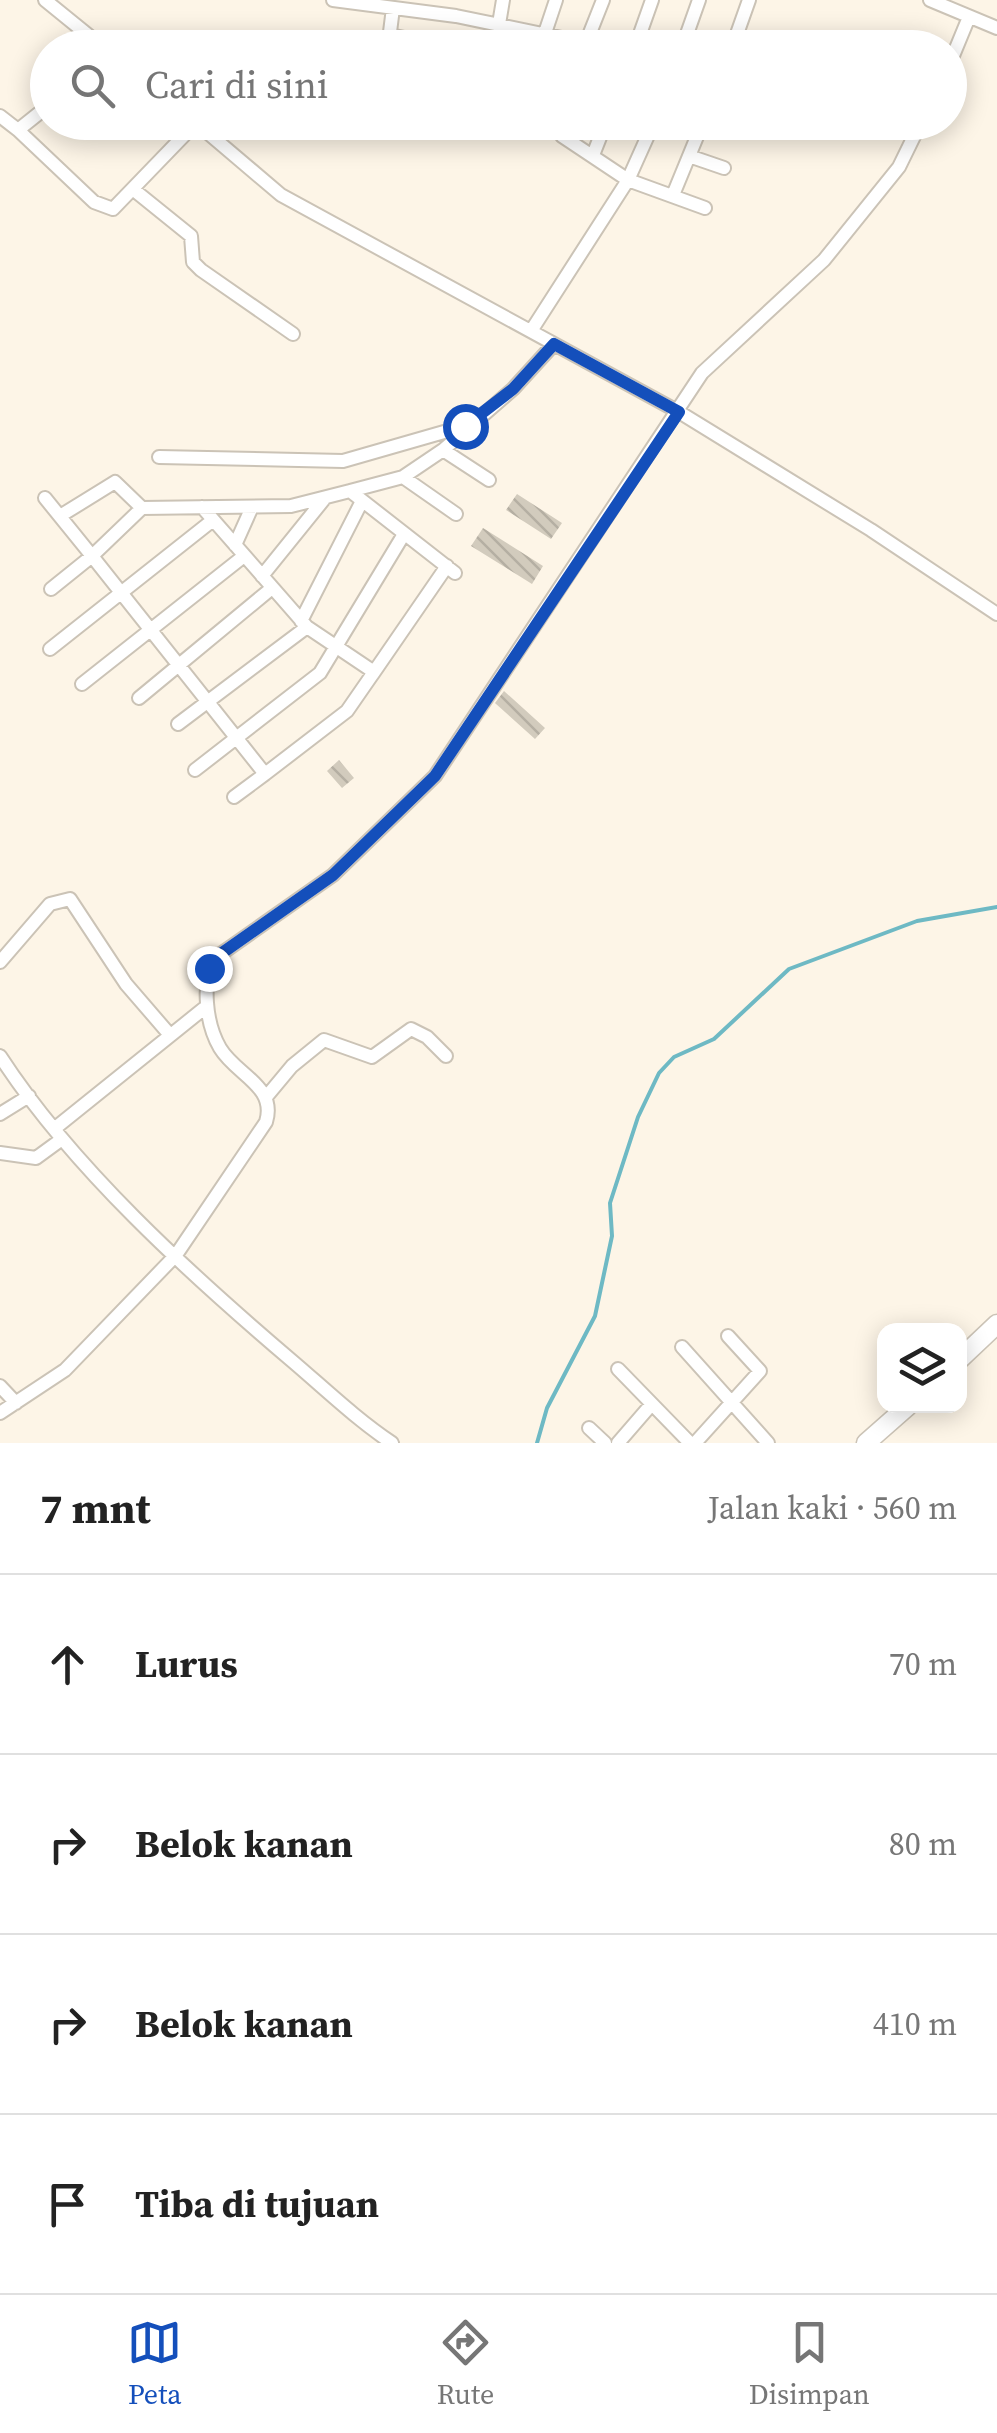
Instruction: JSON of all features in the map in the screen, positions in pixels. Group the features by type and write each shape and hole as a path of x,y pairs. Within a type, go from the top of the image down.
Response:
{"street":[{"path":"45,0 82,30"},
{"path":"333,0 529,30"},
{"path":"456,16 458,0"},
{"path":"498,24 503,0"},
{"path":"546,30 556,0"},
{"path":"592,30 603,0"},
{"path":"641,30 652,0"},
{"path":"689,30 700,0"},
{"path":"739,30 750,0"},
{"path":"930,0 997,28"},
{"path":"391,30 394,8"},
{"path":"964,30 969,17"},
{"path":"0,116 104,208 113,209 180,140"},
{"path":"18,130 30,120"},
{"path":"216,140 281,194 679,412 871,530 997,614"},
{"path":"568,140 628,180 705,208"},
{"path":"593,156 599,140"},
{"path":"531,331 628,180 646,140"},
{"path":"673,195 696,140"},
{"path":"267,1096 220,1048 207,1006 209,968 215,958 333,875 435,776 714,360 824,260 898,167 912,140"},
{"path":"689,156 724,168"},
{"path":"134,190 191,236 193,262 201,270 293,334"},
{"path":"51,589 142,508 292,506 403,477 443,450 465,426 513,389 554,344"},
{"path":"159,457 343,461 411,445 465,426"},
{"path":"443,450 489,480"},
{"path":"403,477 456,514"},
{"path":"60,516 115,482 142,508"},
{"path":"234,797 347,710 451,570 350,491"},
{"path":"45,498 264,774"},
{"path":"262,576 325,498"},
{"path":"178,724 304,624 362,500"},
{"path":"202,507 304,624 374,672"},
{"path":"82,684 151,631 240,550 252,507"},
{"path":"50,649 213,520"},
{"path":"196,770 320,673 404,534"},
{"path":"139,698 272,588"},
{"path":"358,696 374,672"},
{"path":"0,962 50,904 70,898 126,984 170,1035"},
{"path":"0,1153 36,1158 58,1134 207,1006"},
{"path":"0,1413 64,1370 176,1255 266,1122 267,1096 292,1066 324,1040 372,1057 412,1029 427,1037 446,1056"},
{"path":"0,1056 58,1134 176,1255 242,1318 392,1443"},
{"path":"0,1114 29,1096"},
{"path":"967,1352 997,1324"},
{"path":"618,1369 650,1406 692,1443 760,1371 728,1336"},
{"path":"682,1347 768,1443"},
{"path":"0,1386 16,1403"},
{"path":"618,1443 650,1406"},
{"path":"866,1443 900,1413"},
{"path":"590,1428 606,1443"}],"building":[{"path":"517,494 562,523 551,539 506,510"},
{"path":"483,528 543,566 532,584 471,546"},
{"path":"504,691 545,728 535,739 495,703"},
{"path":"339,760 354,778 342,788 327,771"}],"waterway":[{"path":"537,1443 547,1408 595,1316 612,1236 610,1203 638,1117 659,1073 674,1057 714,1039 789,969 917,921 997,907"}],"route":[{"path":"209,968 215,958 333,875 435,776 679,412 554,344 513,389 465,426"}]}
